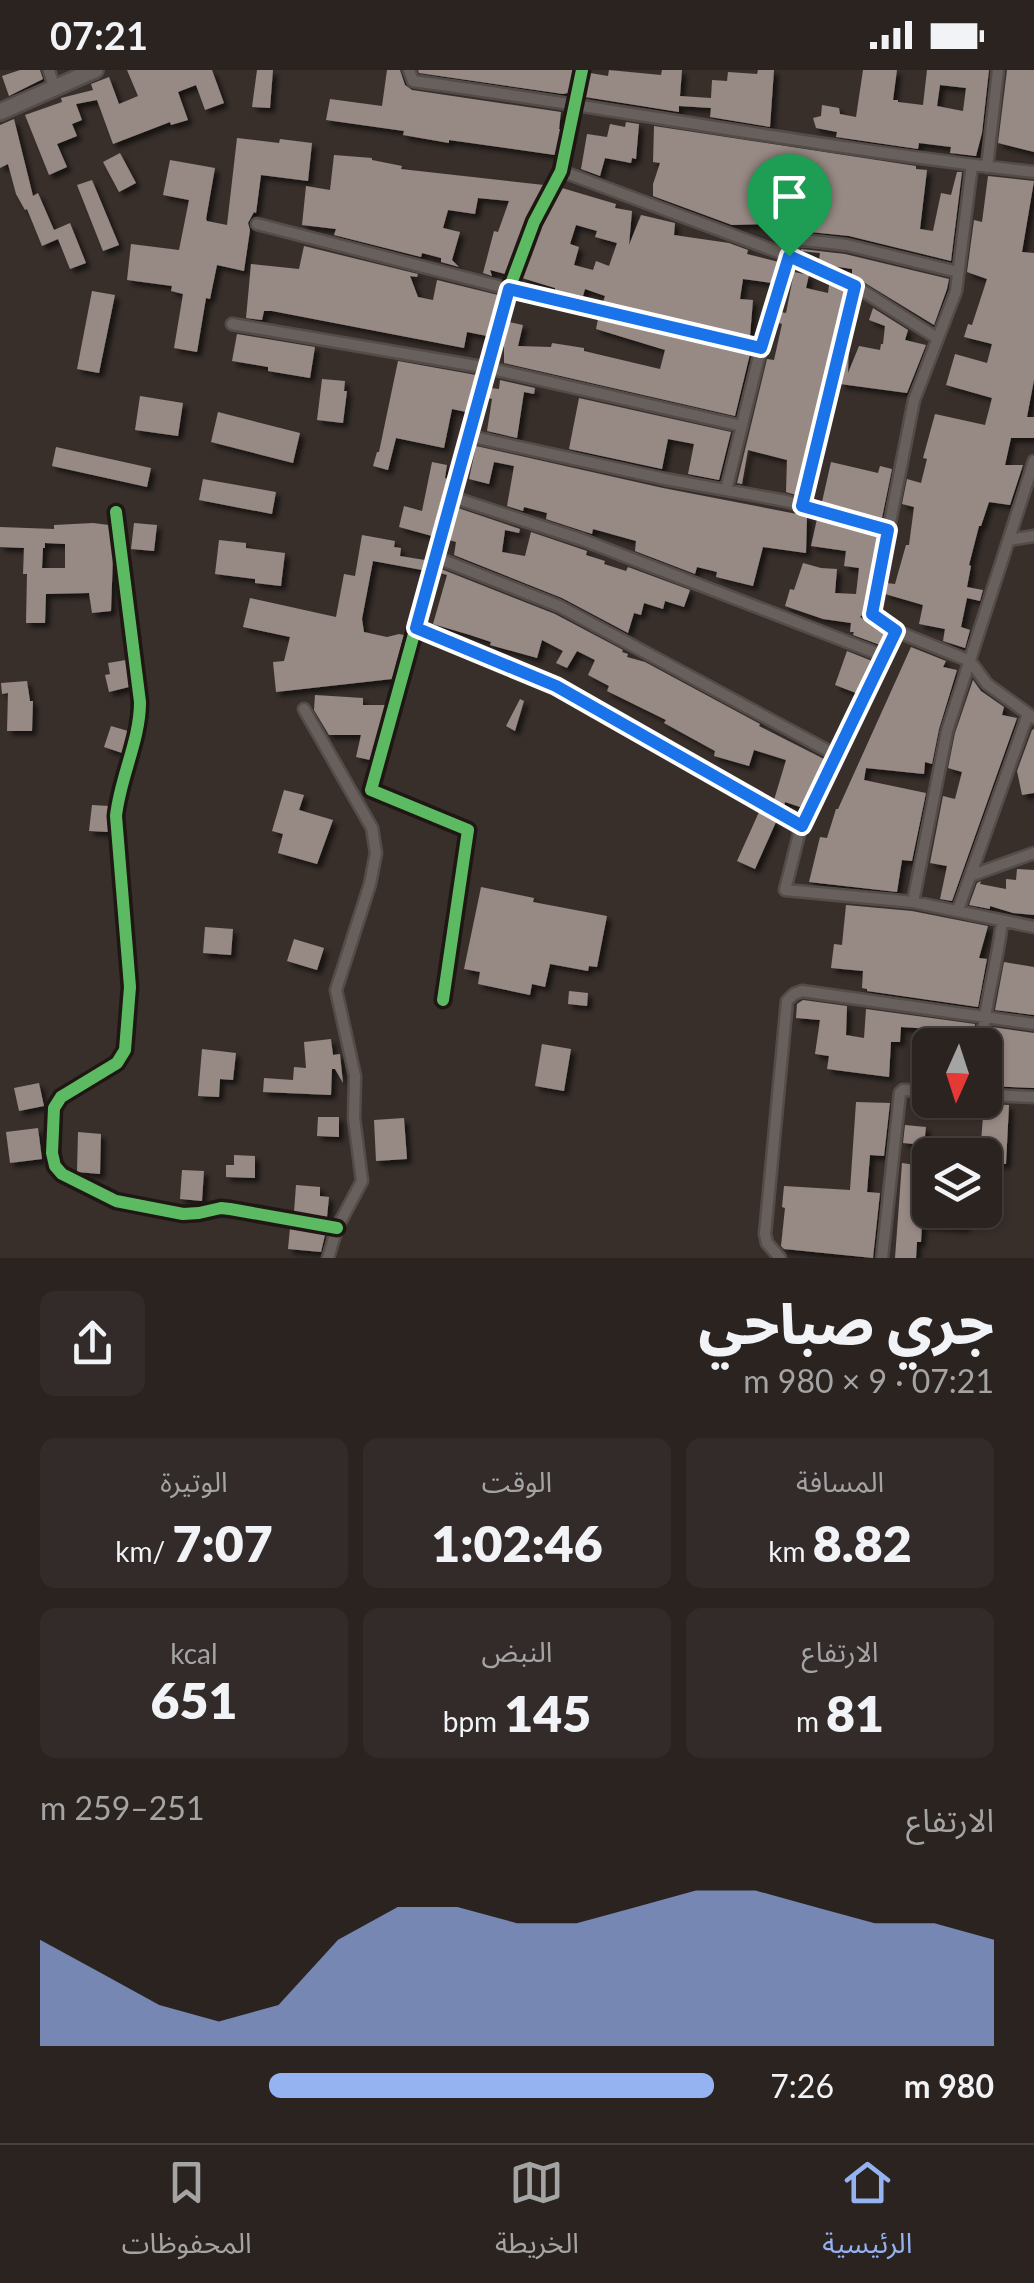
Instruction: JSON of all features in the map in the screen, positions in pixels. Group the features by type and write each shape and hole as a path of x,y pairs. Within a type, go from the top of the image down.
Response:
{"street":[{"path":"49,70 54,87"},
{"path":"0,110 96,70"},
{"path":"410,70 413,80 766,136 1034,172"},
{"path":"443,1000 468,830 371,790 509,289 534,222 561,172 582,70"},
{"path":"987,167 998,70"},
{"path":"958,910 1031,716 987,684 970,661 896,631 872,614 914,400 956,291 972,164"},
{"path":"561,172 789,256 855,286 938,338"},
{"path":"257,224 761,348"},
{"path":"726,490 761,348 796,239 848,245 958,272"},
{"path":"802,506 855,286"},
{"path":"232,324 488,368 742,426"},
{"path":"469,436 802,506 888,530"},
{"path":"913,902 948,731 1034,461"},
{"path":"452,496 583,540 884,656"},
{"path":"116,512 140,702 140,717 116,816 130,986 126,1050 117,1063 61,1097 54,1108 55,1166 62,1174 116,1201 183,1214 230,1209 337,1228"},
{"path":"1009,540 1034,536"},
{"path":"436,557 559,606 836,755"},
{"path":"416,628 556,686 802,826"},
{"path":"896,631 802,826 785,890 913,902 1034,927"},
{"path":"304,709 372,828 376,852 370,884 336,990 356,1076 354,1118 362,1181 337,1228 328,1258"},
{"path":"970,876 1034,853"},
{"path":"983,1028 1002,921"},
{"path":"780,1258 767,1243 765,1234 790,997 802,991 1034,1024"},
{"path":"882,1258 900,1093 912,1090"},
{"path":"1002,1095 1034,1096"}],"building":[{"path":"20,70 40,70 43,79 9,96 2,76"},
{"path":"127,70 212,70 224,103 205,110 196,85 178,92 188,120 171,125 170,122 113,144 97,100 76,104 82,120 72,124 77,136 57,144 67,167 49,175 25,115 62,102 61,98 93,90 91,84 109,77 119,104 138,96"},
{"path":"257,70 273,70 270,108 252,107"},
{"path":"387,70 400,70 405,85 412,90 561,112 555,155 449,143 403,135 404,131 326,120 330,99 382,106"},
{"path":"418,70 573,70 568,93 563,94"},
{"path":"609,70 661,75 662,70 682,70 680,96 711,98 712,80 727,81 728,72 757,74 758,70 774,70 770,127 710,117 711,108 679,106 679,112 585,97 590,73 608,76"},
{"path":"863,70 897,70 893,100 923,105 927,70 989,70 976,156 950,153 951,147 919,143 918,149 836,137 837,132 816,128 813,118 821,116 822,105 856,117","holes":["940,85 966,88 963,111 937,106"]},
{"path":"1007,70 1034,70 1034,152 998,143"},
{"path":"14,119 33,196 38,193 54,230 70,223 86,263 70,269 58,239 42,246 27,209 16,194 8,164 0,168 0,125"},
{"path":"626,122 639,124 636,159 632,158 631,163 605,158 600,176 581,169 587,134 607,137 610,124 625,127"},
{"path":"654,126 927,170 920,229 933,231 941,193 951,195 957,172 962,172 951,261 849,236 800,231 800,227 732,225 653,196 660,163 653,162"},
{"path":"237,138 312,143 308,181 261,175 256,213 248,223 244,271 217,265 210,299 206,298 197,352 174,348 183,294 171,291 172,286 127,280 131,244 179,250 189,200 163,195 170,160 215,168 206,219 227,225"},
{"path":"120,153 136,183 119,192 103,162"},
{"path":"334,155 372,158 402,166 401,169 544,185 526,218 505,274 490,270 492,276 483,273 494,231 498,232 509,201 478,198 475,214 448,210 443,228 460,232 452,260 459,267 422,253 421,257 334,235 336,229 302,225 306,186 330,190"},
{"path":"988,176 1034,181 1022,252 1034,253 1034,380 1027,417 1034,417 1034,438 1011,438 1005,465 1023,465 1010,505 989,502 979,526 967,587 983,590 980,601 967,598 961,627 970,630 965,648 943,641 945,629 919,624 923,605 885,594 887,583 895,584 909,545 914,507 902,504 907,479 921,483 927,459 923,458 935,414 985,425 992,398 946,385 955,354 987,363 992,344 964,337 968,324 972,325 987,279 967,272 974,220 982,222"},
{"path":"92,180 119,245 103,251 77,185"},
{"path":"562,188 632,211 629,245 641,215 675,223 674,235 729,243 748,250 747,254 779,262 772,283 743,279 740,299 753,300 750,336 603,302 605,296 585,289 583,296 522,278","holes":["576,225 597,231 595,237 617,243 609,266 596,261 593,270 574,265 579,247 570,244"]},
{"path":"304,246 418,274 410,276 418,297 433,300 437,280 498,295 487,336 467,332 464,348 272,311 264,311 262,320 246,318 251,264 299,269"},
{"path":"801,249 845,254 949,279 934,325 852,275 852,269 832,266 819,260 820,253"},
{"path":"794,272 809,275 806,288 828,293 829,285 845,291 796,495 786,492 787,460 748,450 742,484 737,483 767,359 774,360 781,312 786,313"},
{"path":"92,291 115,295 99,373 77,369"},
{"path":"873,308 908,330 905,340 926,345 907,393 840,384 849,346 848,373 859,346 880,350 883,344 885,326 869,320"},
{"path":"598,319 750,354 735,416 504,363 509,322 523,325 518,346 551,347 552,343 584,348 660,369 665,350 596,329"},
{"path":"237,334 315,347 310,378 232,361"},
{"path":"398,361 476,375 466,412 452,409 444,448 396,438 388,470 373,466"},
{"path":"322,379 345,381 343,423 317,420"},
{"path":"500,380 535,388 534,394 524,392 517,438 487,431 492,399 488,398 491,388 499,389"},
{"path":"140,396 183,403 178,436 135,430"},
{"path":"579,398 731,432 719,480 688,474 694,444 668,439 662,469 569,449"},
{"path":"218,412 300,433 293,463 211,442"},
{"path":"476,446 807,516 806,553 763,547 753,586 716,577 717,572 697,567 695,574 635,551 636,541 593,529 592,534 546,519 547,513 507,506 514,466 494,462 489,484 469,479"},
{"path":"56,447 151,468 147,487 52,466"},
{"path":"432,462 447,465 448,479 432,536 399,527 404,506 422,511"},
{"path":"831,462 878,473 880,466 892,469 882,518 822,502"},
{"path":"203,479 276,492 272,514 199,500"},
{"path":"458,508 520,529 519,533 505,530 502,552 525,556 531,532 587,551 586,555 605,561 604,564 626,571 628,567 690,590 684,607 665,601 663,609 644,603 641,615 634,613 628,633 562,598 454,555 456,542 449,540"},
{"path":"817,519 878,535 860,617 885,634 880,645 853,635 851,623 823,619 785,606 803,563 837,569 835,593 856,594 859,568 844,566 846,551 811,546"},
{"path":"134,523 157,525 154,551 131,549"},
{"path":"54,525 109,525 113,556 111,611 92,613 89,593 46,594 45,623 26,623 24,548 0,547 0,527 54,529","holes":["45,543 65,544 65,568 42,568"]},
{"path":"362,535 395,541 394,547 401,548 400,556 425,560 422,570 373,561 362,619 364,632 387,637 404,635 392,679 276,692 273,662 284,661 290,637 243,627 250,598 336,617 344,574 355,576"},
{"path":"219,540 285,553 281,586 215,574"},
{"path":"441,569 555,614 623,650 627,657 645,662 824,759 800,807 785,802 784,806 774,800 786,760 754,750 749,766 714,756 715,751 664,723 666,720 607,691 609,686 588,675 595,660 577,651 567,668 556,663 563,651 542,640 537,658 433,624 447,575 440,573"},
{"path":"911,647 946,661 943,667 957,670 932,764 925,762 924,774 866,768 864,780 926,793 912,861 902,860 897,892 809,882 820,837 827,838 836,809"},
{"path":"847,651 872,661 856,693 835,685"},
{"path":"126,660 129,687 109,692 105,675 110,674 108,663"},
{"path":"973,680 981,691 1004,707 1002,715 1017,718 952,901 940,899 947,866 930,863 943,796 955,799 962,772 948,768"},
{"path":"27,681 33,701 32,731 7,731 8,693 2,694 1,683"},
{"path":"315,695 363,698 363,705 385,705 370,760 356,757 361,735 329,735 314,710"},
{"path":"520,699 524,701 515,731 506,726"},
{"path":"111,726 128,731 122,753 104,747"},
{"path":"1034,729 1034,793 1022,795 1017,771"},
{"path":"284,790 304,795 299,810 333,820 317,864 278,853 283,834 272,831"},
{"path":"92,805 109,806 108,832 89,831"},
{"path":"759,812 776,822 755,869 737,861"},
{"path":"1017,869 1034,870 1034,915 969,905 977,883 1006,889 1006,879 1016,880"},
{"path":"481,887 607,916 597,967 589,966 588,971 550,964 545,987 532,984 530,995 478,984 480,972 464,969"},
{"path":"846,905 912,911 988,926 979,958 987,959 978,1007 867,991 862,988 863,971 831,968 834,944 842,945"},
{"path":"205,927 233,929 231,955 203,953"},
{"path":"294,939 324,948 317,970 287,961"},
{"path":"1004,962 1034,967 1034,1015 995,1010"},
{"path":"569,991 588,993 587,1006 568,1004"},
{"path":"803,1000 847,1006 846,1035 864,1038 866,1009 975,1024 975,1028 901,1027 900,1042 891,1042 889,1077 827,1069 829,1056 815,1054 820,1020 796,1018 797,1004"},
{"path":"1002,1028 1034,1033 1034,1088 1002,1087"},
{"path":"331,1039 333,1055 340,1054 343,1083 332,1069 331,1095 263,1092 264,1078 293,1080 294,1067 306,1068 304,1042"},
{"path":"542,1044 571,1049 564,1091 535,1086"},
{"path":"202,1049 236,1053 233,1080 220,1079 219,1097 198,1096"},
{"path":"39,1083 44,1106 19,1111 14,1088"},
{"path":"856,1102 890,1103 884,1156 870,1155 867,1192 880,1193 873,1258 784,1249 784,1186 850,1190"},
{"path":"1002,1105 1009,1105 1006,1164 1002,1164 1002,1138 981,1138 983,1118 1002,1118"},
{"path":"318,1117 339,1117 339,1137 317,1136"},
{"path":"404,1118 407,1159 376,1161 374,1120"},
{"path":"905,1125 926,1127 925,1138 903,1143"},
{"path":"38,1128 42,1159 10,1163 6,1132"},
{"path":"78,1132 101,1134 100,1174 77,1172"},
{"path":"234,1155 255,1156 255,1178 226,1177 226,1165 234,1165"},
{"path":"902,1163 912,1164 912,1228 922,1228 916,1258 895,1258"},
{"path":"182,1170 204,1171 202,1201 180,1199"},
{"path":"296,1185 320,1187 320,1196 329,1197 327,1217 294,1212"},
{"path":"290,1228 325,1235 321,1252 288,1249"}],"cycle path":[{"path":"443,1000 468,830 371,790 509,289 534,222 561,171 582,70"},
{"path":"116,512 140,702 137,731 116,816 130,987 125,1050 117,1063 61,1097 54,1108 55,1166 62,1174 116,1201 183,1214 230,1209 337,1228"}],"route":[{"path":"789,256 855,286 802,506 888,530 872,614 896,631 802,826 556,686 416,628 509,289 761,348 789,256"}]}
